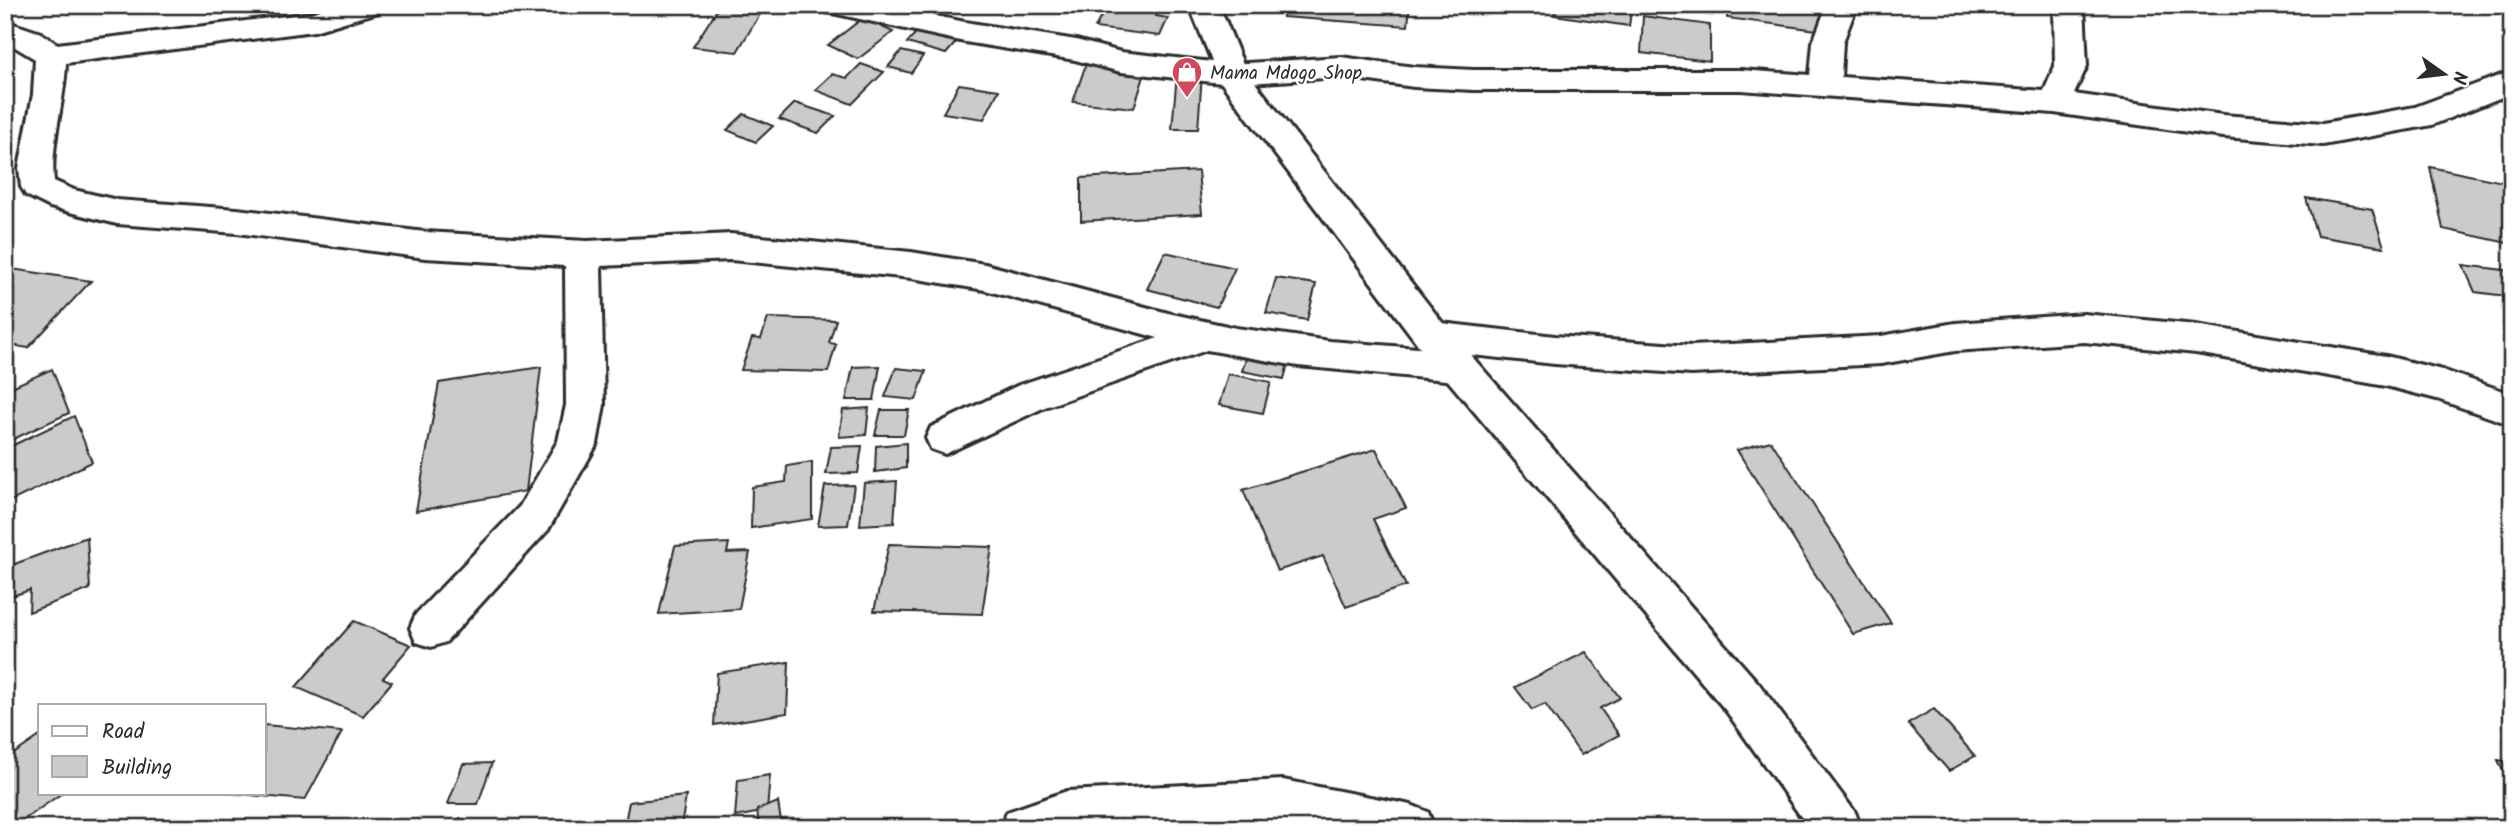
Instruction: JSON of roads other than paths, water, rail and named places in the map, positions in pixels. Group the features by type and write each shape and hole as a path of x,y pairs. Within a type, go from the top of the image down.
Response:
{"street":[{"path":"5,30 30,40 51,55 193,35 314,22 367,5"},
{"path":"837,5 874,9 1000,38 1076,50 1121,62 1231,74 1341,67 1414,77 1474,80 1741,80 2054,102 2223,125 2323,134 2421,117 2512,81"},
{"path":"1204,5 1231,74 1432,336 1743,698 1838,828"},
{"path":"1825,87 1828,42 1842,5"},
{"path":"2054,102 2071,66 2069,5"},
{"path":"51,55 49,94 36,169 38,187 53,197 140,215 233,219 316,233 499,250 587,254 729,247 916,265 1016,285 1207,336 1344,356 1456,366"},
{"path":"431,628 534,518 576,444 585,405 583,266 587,254"},
{"path":"1432,336 1555,350 1691,360 1881,350 1955,337 2084,328 2196,339 2386,371 2442,385 2512,410"},
{"path":"945,438 1032,396 1207,336"},
{"path":"1024,828 1067,814 1283,803 1411,828"}],"place":[{"name":"Mama Mdogo Shop","path":"1187,99"}]}
